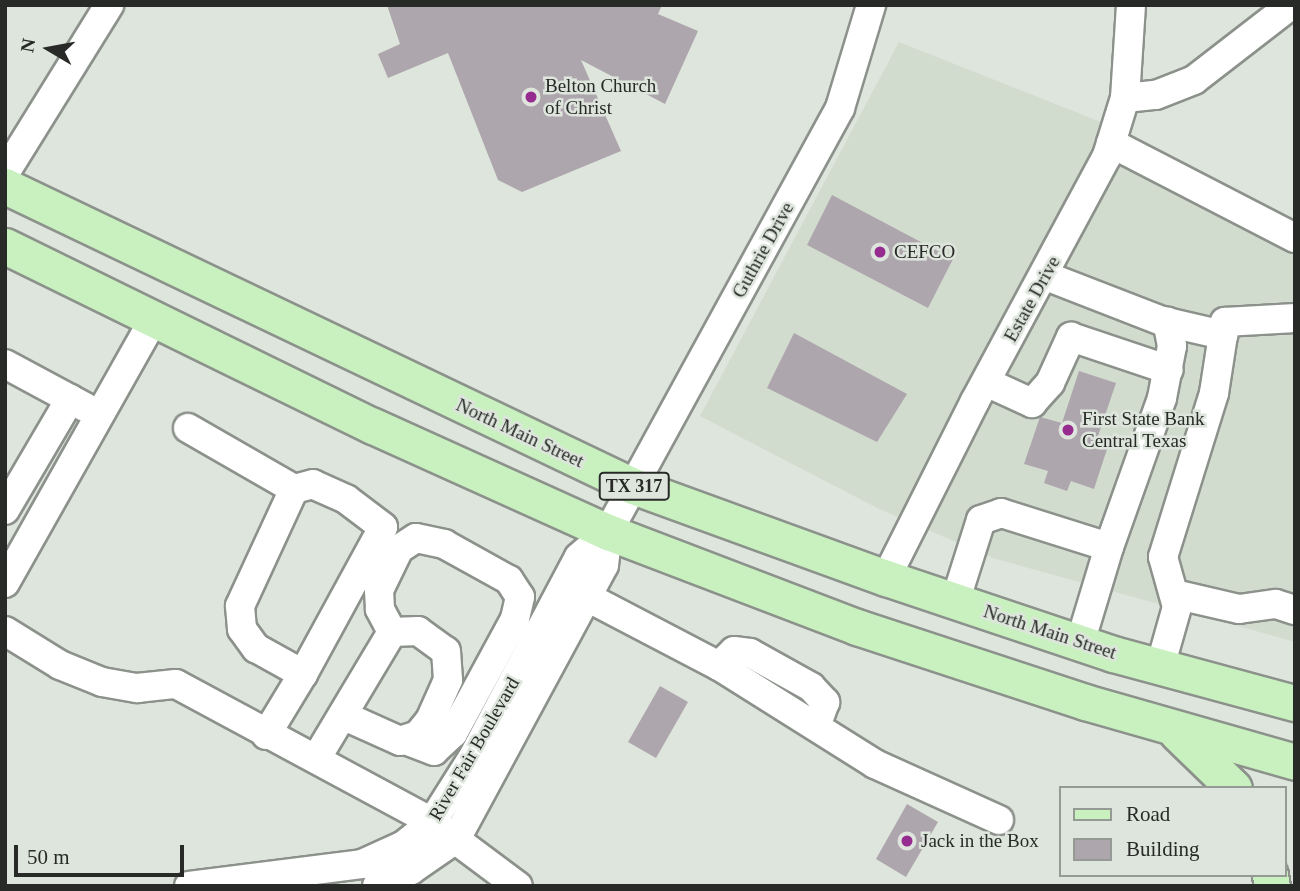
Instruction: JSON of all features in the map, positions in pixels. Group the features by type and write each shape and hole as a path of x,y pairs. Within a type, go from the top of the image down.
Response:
{"main road":[{"name":"North Main Street","path":"5,186 633,486 886,579 1080,643 1295,703"},
{"name":"TX 317","path":"5,246 373,426 608,532 857,627 1169,726 1295,762"},
{"path":"1169,726 1232,786"}],"street":[{"path":"5,173 109,5"},
{"name":"Guthrie Drive","path":"633,486 840,108 871,5"},
{"name":"Estate Drive","path":"886,579 986,382 1045,276 1111,143 1125,98 1131,5"},
{"path":"1125,98 1156,95 1194,80 1291,5"},
{"path":"1111,143 1295,238"},
{"path":"1045,276 1167,321 1223,335"},
{"path":"1160,667 1177,607 1163,557 1214,393 1225,322 1295,318"},
{"path":"5,583 154,319"},
{"path":"1080,643 1109,547 1169,370 1172,346 1167,321"},
{"path":"986,382 1031,403 1050,383 1071,337 1169,370"},
{"path":"5,364 100,415"},
{"path":"5,510 70,399"},
{"path":"188,428 294,489 313,484 346,499 383,527 303,674 266,735"},
{"name":"River Fair Boulevard","path":"189,886 362,864 404,845 432,822 473,757 579,557 608,532 633,486"},
{"path":"294,489 240,597 239,618 256,648 303,674"},
{"path":"956,601 981,520 1002,513 1109,547"},
{"name":"River Fair Boulevard","path":"377,886 411,870 456,839 604,565 608,532"},
{"path":"344,716 385,737 408,741 434,751 453,733 515,619 520,597 509,580 444,544 416,538 399,549 379,590 380,609 392,632"},
{"path":"1174,594 1239,609 1276,604 1295,610"},
{"path":"587,597 719,666 817,724 874,764 999,820"},
{"path":"5,631 60,665 102,682 137,688 176,684 266,735 432,822 518,886"},
{"path":"392,632 418,631 437,640 450,657 448,680 430,720 408,741"},
{"path":"316,759 392,632"}],"shaded area":[{"path":"899,42 1101,122 1295,227 1295,642 993,558 879,509 700,416"}],"building":[{"name":"Belton Church of Christ","path":"387,5 662,5 658,14 698,31 665,104 581,60 621,151 522,192 498,180 448,53 388,78 378,54 400,44"},
{"name":"CEFCO","path":"832,195 953,259 928,308 807,245"},
{"path":"794,333 907,394 877,442 767,388"},
{"name":"First State Bank Central Texas","path":"1079,371 1116,383 1098,436 1110,440 1094,489 1071,481 1067,491 1044,483 1048,471 1024,464 1040,417 1062,423"},
{"path":"660,686 688,702 656,758 628,742"},
{"name":"Jack in the Box","path":"907,804 938,822 906,877 876,859"}],"place":[{"name":"Belton Church of Christ","path":"531,97"},
{"name":"CEFCO","path":"880,252"},
{"name":"First State Bank Central Texas","path":"1068,430"},
{"name":"Jack in the Box","path":"907,841"}]}
